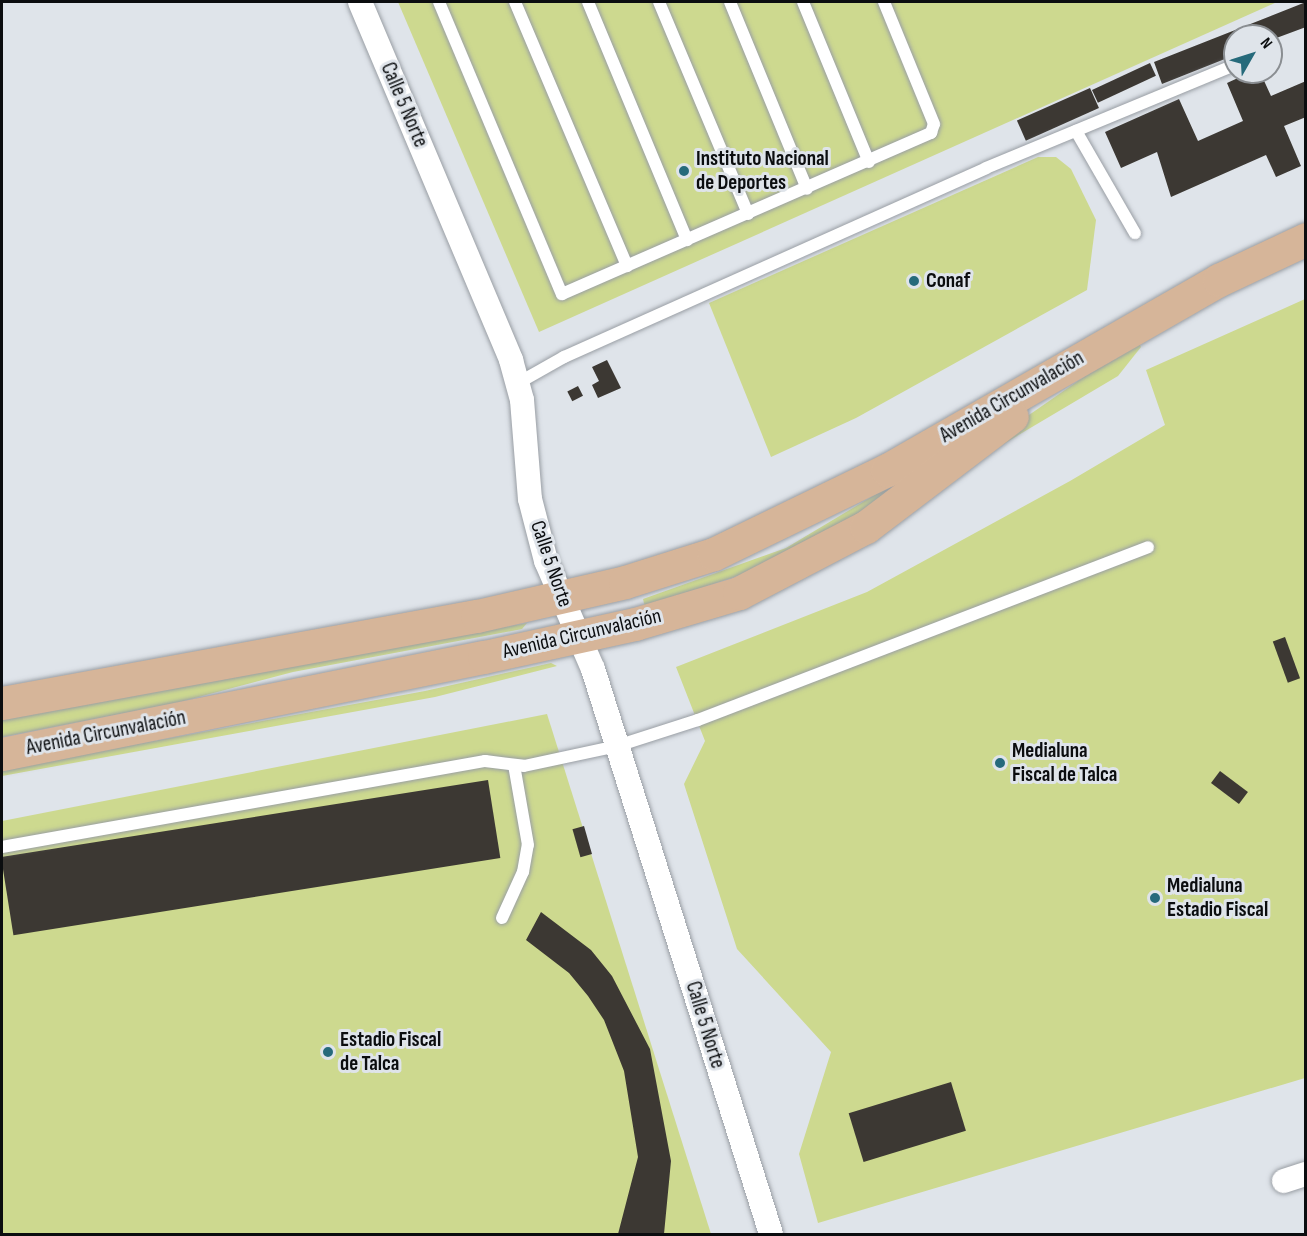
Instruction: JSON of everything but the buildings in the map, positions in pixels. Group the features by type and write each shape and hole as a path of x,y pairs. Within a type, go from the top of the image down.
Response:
{"main road":[{"name":"Avenida Circunvalación","path":"2,703 477,616 625,582 748,541 887,470 1219,280 1305,239"},
{"name":"Avenida Circunvalación","path":"2,754 578,636 739,593 822,554 866,527 1092,351"}],"street":[{"name":"Calle 5 Norte","path":"360,2 518,383 530,499 560,596 578,636 617,746 771,1234"}],"lane":[{"path":"440,2 557,291 566,293 926,138 934,129 884,2"},
{"path":"515,2 627,266"},
{"path":"588,2 687,240"},
{"path":"659,2 748,214"},
{"path":"730,2 807,189"},
{"path":"803,2 870,162"},
{"path":"518,383 616,333 1076,131 1223,70"},
{"path":"1076,131 1135,233"},
{"path":"2,847 485,761 514,765 617,746 698,720 1148,547"},
{"path":"502,918 523,872 528,845 514,765"}],"green space":[{"name":"Instituto Nacional de Deportes","path":"398,2 1277,2 1228,24 1223,24 1223,26 539,332"},
{"path":"1038,157 1056,157 1071,169 1096,220 1087,290 856,418 771,457 709,303"},
{"name":"Medialuna Fiscal de Talca","path":"1305,299 1305,1078 818,1223 799,1154 831,1052 737,949 684,784 705,741 676,667 867,592 1070,481 1165,425 1146,370"},
{"path":"1137,340 1141,347 1118,376 990,452 987,444"},
{"path":"908,475 857,517 755,570 645,607 643,599 786,548"},
{"path":"527,623 522,629 293,672 176,703 2,737 2,717"},
{"path":"551,663 557,666 435,697 2,776 2,769 425,691"},
{"name":"Estadio Fiscal de Talca","path":"547,714 711,1234 2,1234 2,821"}],"place":[{"name":"Instituto Nacional de Deportes","path":"684,171"},
{"name":"Conaf","path":"914,281"},
{"name":"Medialuna Fiscal de Talca","path":"1000,763"},
{"name":"Medialuna Estadio Fiscal","path":"1155,898"},
{"name":"Estadio Fiscal de Talca","path":"328,1052"}]}
